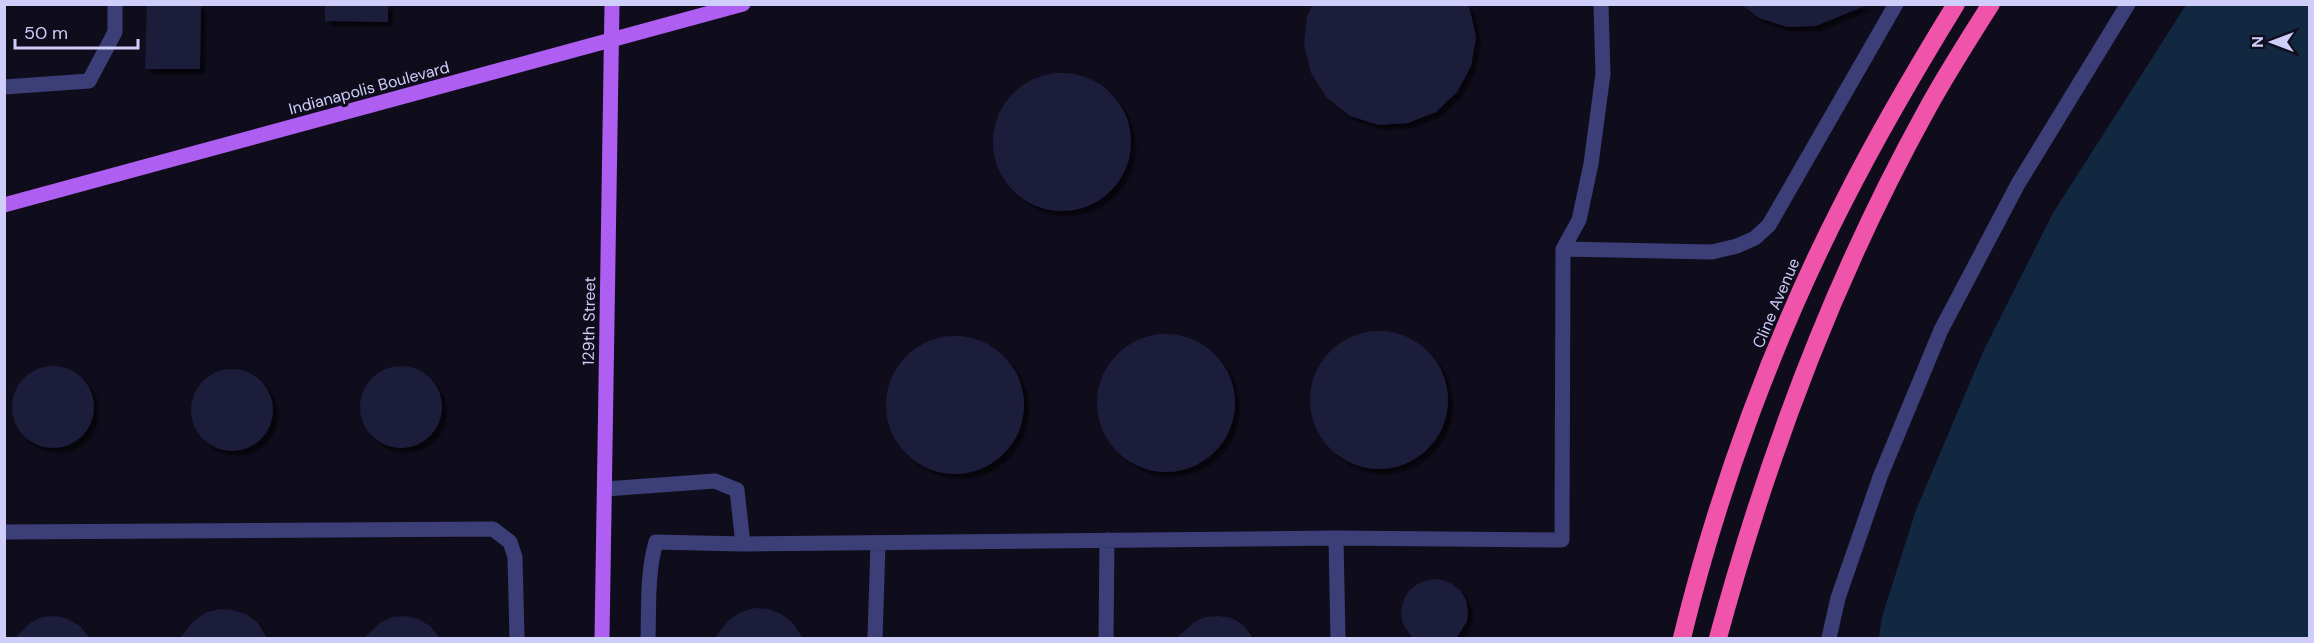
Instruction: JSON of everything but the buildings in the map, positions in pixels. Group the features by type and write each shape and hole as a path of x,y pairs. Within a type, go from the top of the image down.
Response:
{"highway":[{"name":"Cline Avenue","path":"1682,639 1727,486 1770,366 1802,291 1843,203 1881,131 1956,4"},
{"path":"1718,639 1733,581 1784,427 1851,259 1925,112 1991,4"}],"main road":[{"name":"129th Street","path":"602,639 612,4"},
{"name":"Indianapolis Boulevard","path":"4,205 743,4"}],"lane":[{"path":"4,87 89,81 115,32 115,4"},
{"path":"648,639 653,552 656,542 878,543 1336,538 1563,540 1563,249 1579,220 1591,164 1602,74 1601,4"},
{"path":"1563,249 1712,252 1737,246 1755,238 1769,225 1896,4"},
{"path":"1828,639 1838,598 1880,477 1941,330 2018,184 2128,4"},
{"path":"605,489 715,481 738,490 743,543"},
{"path":"4,532 492,529 510,543 515,557 518,639"},
{"path":"1336,538 1338,639"},
{"path":"1106,639 1107,540"},
{"path":"875,639 878,543"}],"water":[{"path":"2186,5 2309,5 2309,638 1879,638 1882,617 1916,510 1983,352 2053,213"}]}
